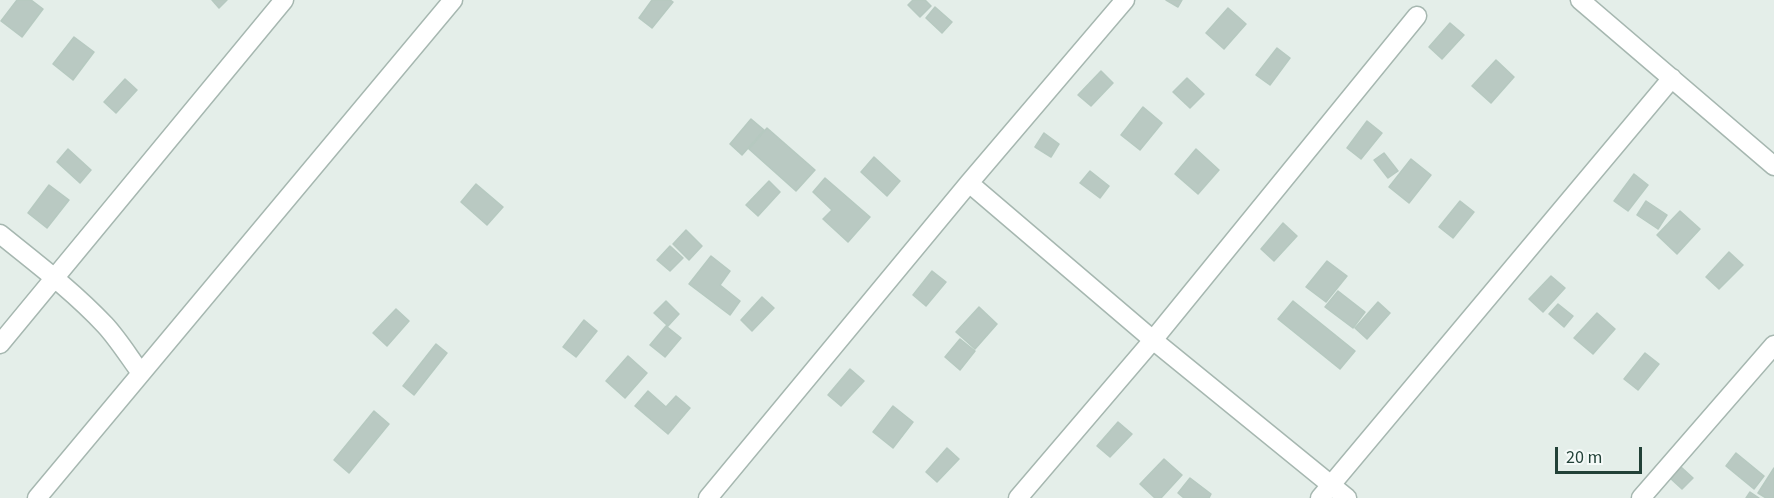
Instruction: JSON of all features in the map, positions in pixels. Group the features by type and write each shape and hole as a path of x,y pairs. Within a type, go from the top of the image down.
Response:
{"street":[{"path":"0,344 284,0"},
{"path":"37,498 453,0"},
{"path":"708,498 969,183 1125,0"},
{"path":"1580,0 1774,166"},
{"path":"1018,498 1153,340 1417,16"},
{"path":"1325,491 1672,78"},
{"path":"969,183 1325,491 1347,498"},
{"path":"0,234 54,277 106,326 141,373"},
{"path":"1643,497 1774,345"}],"building":[{"path":"17,0 31,0 43,9 22,37 1,21"},
{"path":"212,0 227,0 219,8"},
{"path":"652,0 673,2 652,28 639,18"},
{"path":"913,0 925,0 931,6 920,17 908,5"},
{"path":"1166,0 1182,0 1178,7"},
{"path":"935,7 952,22 942,33 926,18"},
{"path":"1228,8 1246,24 1224,49 1206,33"},
{"path":"1450,23 1464,35 1442,59 1429,47"},
{"path":"74,37 94,52 73,80 53,64"},
{"path":"1277,48 1290,58 1270,85 1256,75"},
{"path":"1496,60 1514,77 1491,103 1472,86"},
{"path":"1101,71 1113,83 1091,106 1078,95"},
{"path":"1187,78 1204,94 1190,108 1173,92"},
{"path":"125,79 137,90 116,113 104,102"},
{"path":"1143,107 1162,123 1140,150 1121,135"},
{"path":"751,119 764,130 742,155 730,144"},
{"path":"1367,121 1382,133 1361,159 1347,148"},
{"path":"767,128 815,170 796,191 749,149"},
{"path":"1044,133 1059,144 1051,157 1035,147"},
{"path":"68,149 91,170 80,183 57,162"},
{"path":"1196,149 1219,170 1198,194 1175,174"},
{"path":"1384,153 1398,171 1388,178 1374,160"},
{"path":"874,157 900,181 887,196 861,172"},
{"path":"1411,159 1431,175 1409,203 1389,187"},
{"path":"1090,171 1109,186 1100,198 1080,183"},
{"path":"1634,174 1648,185 1628,211 1614,201"},
{"path":"825,178 870,217 848,242 823,219 832,210 813,192"},
{"path":"769,181 780,192 758,216 746,205"},
{"path":"476,184 503,207 487,225 461,202"},
{"path":"49,185 69,200 47,228 28,213"},
{"path":"1460,201 1474,212 1453,238 1439,227"},
{"path":"1646,201 1667,215 1658,229 1637,215"},
{"path":"1680,211 1700,229 1677,254 1657,235"},
{"path":"1283,223 1297,236 1274,261 1261,249"},
{"path":"686,230 702,246 689,260 673,244"},
{"path":"670,246 683,258 670,271 657,260"},
{"path":"1729,252 1743,265 1719,289 1706,277"},
{"path":"711,256 730,271 720,285 740,301 730,315 689,284"},
{"path":"1327,261 1347,276 1326,302 1306,287"},
{"path":"932,271 946,282 926,306 913,295"},
{"path":"1551,276 1565,288 1543,312 1529,299"},
{"path":"1338,291 1365,312 1353,328 1325,307"},
{"path":"762,297 774,308 752,331 741,320"},
{"path":"666,301 679,314 668,326 654,313"},
{"path":"1293,301 1355,351 1340,369 1278,319"},
{"path":"1378,302 1390,313 1367,339 1355,328"},
{"path":"1558,304 1573,316 1564,327 1549,314"},
{"path":"979,307 997,324 975,349 956,332"},
{"path":"396,309 409,321 387,346 373,333"},
{"path":"1597,313 1615,329 1593,354 1574,338"},
{"path":"584,320 597,331 576,357 563,347"},
{"path":"666,326 681,338 665,357 650,345"},
{"path":"960,339 975,351 960,370 945,357"},
{"path":"436,344 447,353 414,395 403,386"},
{"path":"1645,353 1659,364 1638,390 1624,379"},
{"path":"628,356 647,373 625,398 606,381"},
{"path":"850,369 864,381 841,406 828,395"},
{"path":"648,391 666,407 676,396 690,408 668,434 635,406"},
{"path":"893,406 913,422 893,448 873,432"},
{"path":"374,411 389,424 349,473 334,460"},
{"path":"1118,422 1132,434 1110,457 1097,446"},
{"path":"947,448 959,459 937,482 926,472"},
{"path":"1736,453 1764,476 1754,489 1726,466"},
{"path":"1164,459 1182,475 1161,498 1155,498 1140,484"},
{"path":"1681,467 1693,478 1682,489 1670,478"},
{"path":"1774,468 1774,498 1766,498 1758,493"},
{"path":"1190,478 1211,494 1209,498 1184,498 1178,493"},
{"path":"1750,492 1759,498 1746,498"}]}
